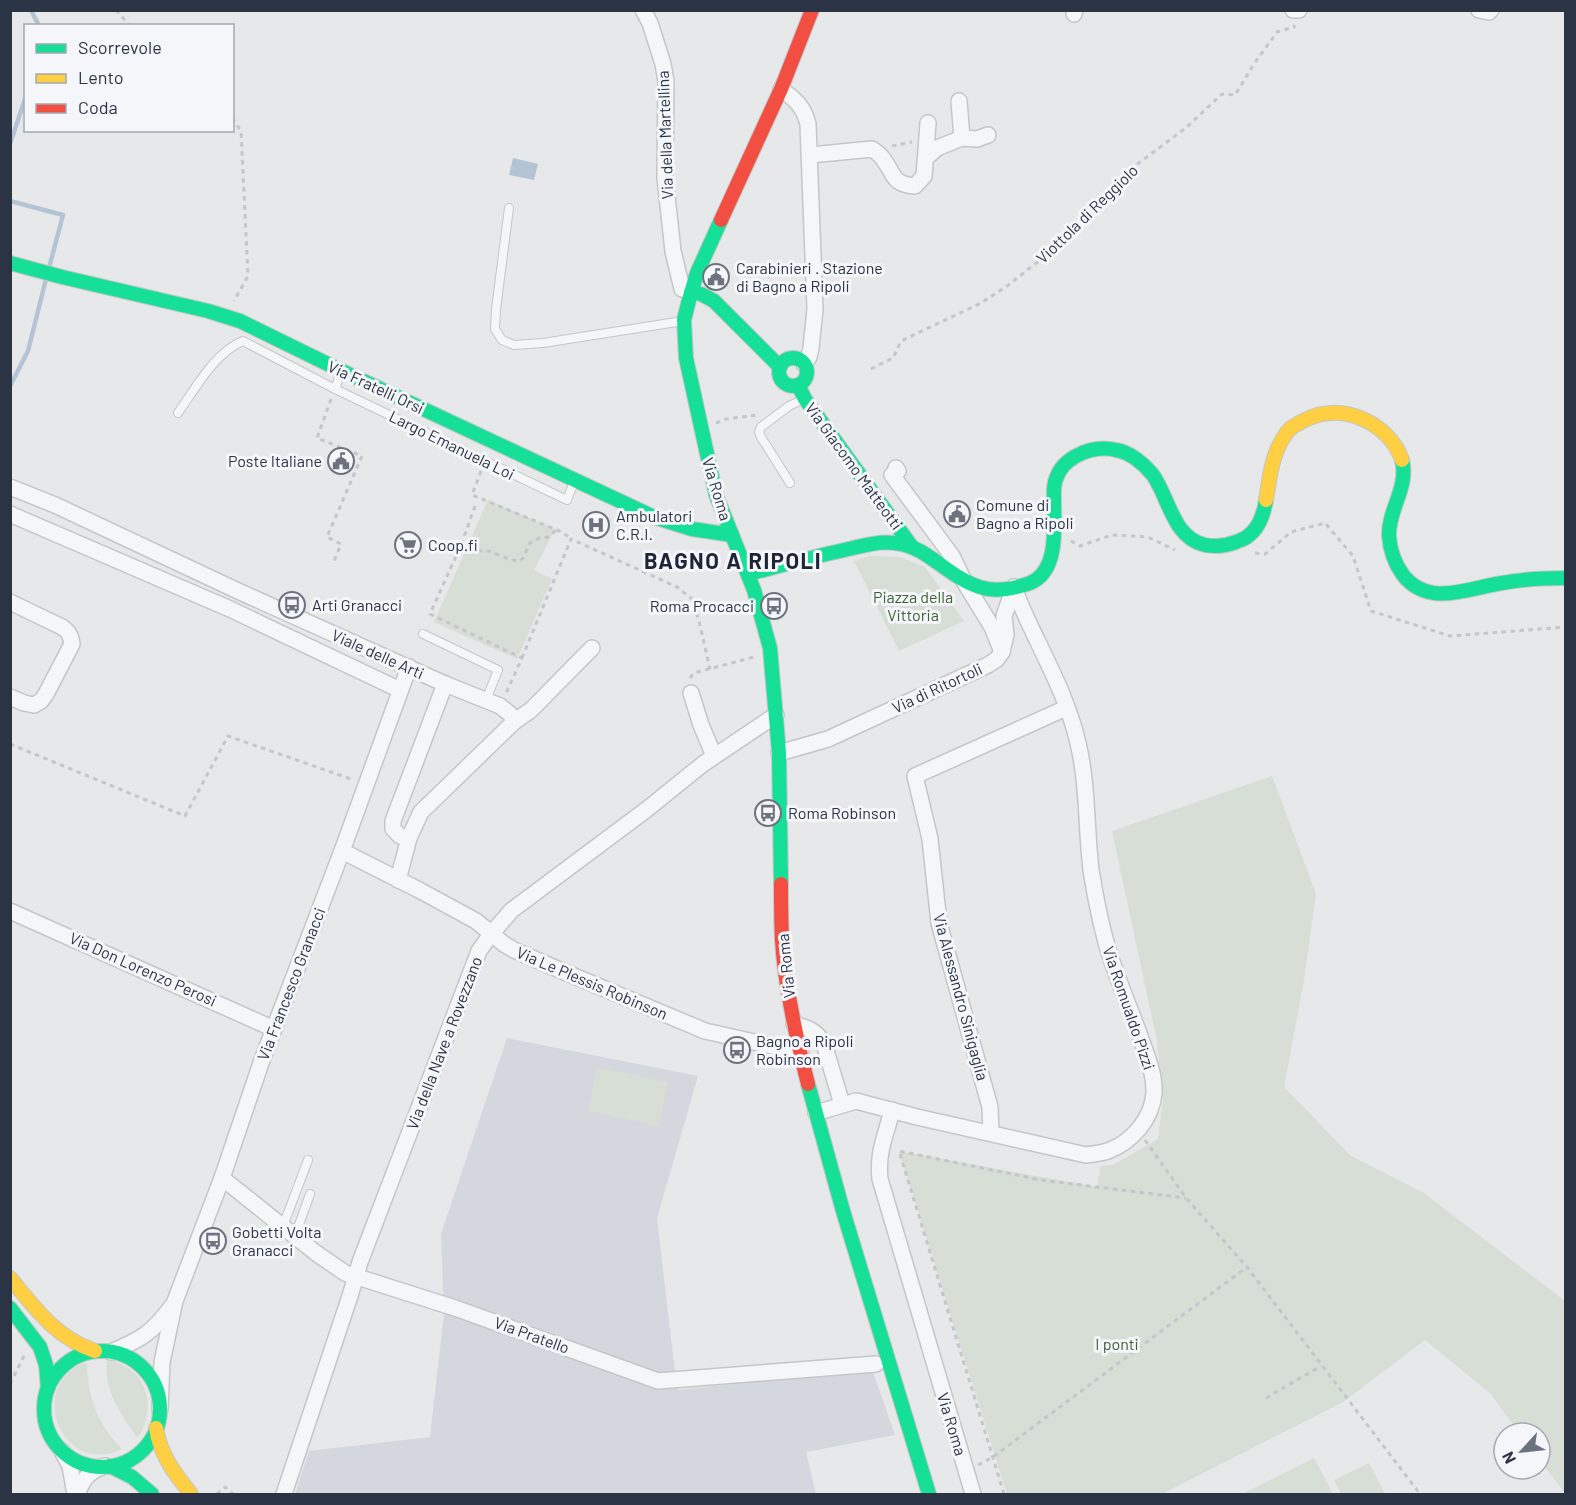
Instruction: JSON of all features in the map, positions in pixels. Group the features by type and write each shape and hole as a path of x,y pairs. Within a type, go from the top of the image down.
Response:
{"street":[{"name":"Via Roma","path":"812,10 781,89 697,273 684,320 684,350 716,495 748,574 766,630 770,652 779,753 782,940 784,969 794,1024 816,1113 879,1332 929,1494"},
{"path":"1479,10 1489,12 1491,10"},
{"name":"Via della Martellina","path":"644,12 653,34 666,81 665,178 673,251 682,289 691,292"},
{"path":"780,367 791,359 804,364 809,357 815,309 810,155 806,115 799,104 781,89"},
{"path":"959,101 962,138"},
{"path":"810,155 872,149 883,158 894,178 904,185 915,186 924,176 928,123"},
{"path":"926,158 937,148 962,138 976,139 988,135"},
{"name":"Via Fratelli Orsi","path":"10,263 62,278 240,321 611,498 678,527 732,535"},
{"name":"Via Giacomo Matteotti","path":"691,292 714,301 780,367 779,375 782,381 789,385 798,385 803,382 806,375 804,364"},
{"name":"Via Giacomo Matteotti","path":"798,385 805,399 912,547"},
{"path":"748,574 867,544 897,543 912,547 975,588 990,591 1031,582 1043,575 1051,554 1055,483 1062,467 1084,452 1093,450 1110,449 1128,453 1146,467 1154,478 1172,518 1180,529 1199,543 1227,545 1240,541 1252,531 1262,516 1274,452 1284,434 1308,417 1336,412 1356,416 1368,422 1397,448 1404,478 1390,521 1391,549 1397,566 1417,587 1431,594 1453,595 1513,580 1564,579"},
{"path":"896,468 898,471 892,475 952,556 965,583 992,627 1002,652"},
{"name":"Viale delle Arti","path":"10,487 66,510 237,591 445,684 486,699 505,709 515,721"},
{"name":"Viale delle Arti","path":"10,514 230,609 400,690"},
{"path":"1002,652 1006,634 1004,616 1014,587"},
{"name":"Via Romualdo Pizzi","path":"842,1104 856,1101 867,1102 892,1110 1086,1155 1107,1151 1127,1141 1138,1130 1151,1108 1154,1081 1149,1061 1107,946 1098,911 1091,869 1081,756 1073,723 1018,601 1014,587"},
{"path":"230,609 237,591"},
{"path":"10,602 68,631 72,644 41,701 34,705 10,697"},
{"path":"398,880 409,838 417,818 427,805 515,721 531,710 592,648"},
{"name":"Via di Ritortoli","path":"779,753 828,739 988,665 1002,652"},
{"name":"Via Francesco Granacci","path":"160,1409 162,1362 175,1301 222,1178 262,1060 409,667"},
{"path":"409,838 400,836 393,829 393,821 445,684"},
{"path":"691,693 714,756"},
{"name":"Via Alessandro Sinigaglia","path":"991,1133 990,1107 939,922 930,839 915,776 1066,708"},
{"name":"Via della Nave a Rovezzano","path":"284,1494 360,1262 479,951 512,910 714,756 776,716"},
{"name":"Via Le Plessis Robinson","path":"342,851 476,921 514,950 705,1031 801,1051"},
{"name":"Via Don Lorenzo Perosi","path":"10,911 274,1029"},
{"path":"794,1024 817,1032 821,1038 842,1104 816,1113"},
{"name":"Via Roma","path":"892,1110 881,1144 880,1179 973,1494"},
{"name":"Via Pratello","path":"222,1178 331,1264 345,1272 455,1308 658,1380 876,1364"},
{"path":"10,1278 48,1324 85,1349 126,1356 144,1369 156,1388 160,1409 156,1428 146,1447 130,1460 93,1470 85,1477 76,1494"},
{"name":"Via Francesco Granacci","path":"111,1352 142,1337 159,1323 175,1301"},
{"path":"10,1308 40,1347 46,1365 48,1388"},
{"path":"76,1494 70,1466 49,1432 45,1421 45,1398 57,1372 70,1360 95,1351"},
{"path":"156,1428 162,1454 191,1494"},
{"path":"62,1450 81,1463 121,1470 152,1494"}],"lane":[{"path":"509,208 495,309 495,329 501,340 514,345 543,343 684,320"},
{"name":"Via Fratelli Orsi","path":"178,413 222,355 234,344 243,341 335,389"},
{"path":"335,389 342,371"},
{"name":"Largo Emanuela Loi","path":"335,389 567,500 575,480"},
{"path":"789,483 760,438 759,432 762,427 789,406 805,399"},
{"path":"423,634 498,670 486,699"},
{"path":"289,1231 308,1160"},
{"path":"289,1231 310,1194"}],"path":[{"path":"116,10 128,24"},
{"name":"Viottola di Reggiolo","path":"871,369 893,358 901,341 981,303 1040,260 1097,209 1124,174 1187,127 1222,94 1235,95 1277,32 1294,27 1297,13"},
{"path":"226,316 248,276 241,131 234,121"},
{"path":"333,564 341,544 327,537 362,456 317,438 335,389"},
{"path":"701,428 726,419 764,414"},
{"path":"484,461 472,495 562,532 677,587 692,599 710,669"},
{"path":"430,614 476,506"},
{"path":"1254,553 1265,554 1291,532 1325,523 1353,556 1371,611 1450,636 1566,627"},
{"path":"461,545 469,550 489,551 515,561 523,558 530,543 539,538 549,537 556,530"},
{"path":"1054,531 1080,546 1112,535 1148,537 1176,550"},
{"path":"522,658 571,538"},
{"path":"691,693 688,682 694,673 764,655"},
{"path":"10,744 184,816 228,736 351,779"},
{"path":"1138,1130 1186,1198 1247,1267 1420,1494"},
{"path":"1004,1494 899,1151 1041,1180 1186,1198"},
{"path":"966,1471 993,1457 1247,1267"},
{"path":"10,1384 33,1337"},
{"path":"1266,1398 1321,1366"},
{"path":"217,1494 225,1487 232,1494"}],"shaded area":[{"path":"507,1038 698,1076 657,1218 677,1390 872,1369 895,1435 806,1452 816,1494 295,1494 309,1451 430,1437 444,1313 441,1234"}],"green space":[{"path":"488,500 562,532 553,533 534,570 552,579 517,659 434,622"},
{"name":"Piazza della Vittoria","path":"869,556 900,557 925,567 964,621 899,651 854,561"},
{"name":"I ponti","path":"1272,776 1316,894 1304,980 1284,1087 1351,1156 1424,1193 1565,1301 1565,1493 1552,1476 1552,1421 1510,1421 1491,1394 1425,1340 1343,1402 1162,1494 1007,1494 899,1151 1097,1187 1101,1166 1113,1165 1158,1139 1163,1100 1157,1041 1112,831"},
{"path":"597,1067 668,1082 659,1126 588,1111"},
{"path":"107,1360 120,1363 131,1370 139,1378 144,1388 147,1412 145,1424 137,1437 114,1401 106,1371"},
{"path":"85,1363 96,1410 107,1430 122,1449 101,1455 83,1451 69,1441 59,1426 55,1408 57,1390 67,1374"},
{"path":"1314,1458 1333,1494 1242,1494"},
{"path":"1369,1463 1385,1494 1341,1494 1334,1480"}],"water":[{"path":"513,158 538,164 534,180 509,175"}],"waterway":[{"path":"31,10 38,24"},
{"path":"10,144 24,102"},
{"path":"10,201 63,215 49,268"},
{"path":"10,386 28,351 46,279"}],"traffic: fast":[{"path":"721,220 697,273 689,300 684,320 686,358 716,495 754,590 770,648 779,753 781,884"},
{"path":"10,263 208,311 240,321 654,517 692,529 732,535"},
{"path":"691,292 714,301 780,367"},
{"path":"793,358 803,362 807,372 803,382 793,386 783,382 779,372 783,362 793,358"},
{"path":"798,385 805,399 912,547"},
{"path":"748,574 860,546 887,543 918,550 955,575 977,586 1000,590 1030,583 1046,569 1050,559 1053,547 1054,487 1057,475 1073,458 1096,449 1121,451 1141,463 1159,484 1179,526 1194,541 1205,545 1225,545 1247,537 1258,525 1266,500"},
{"path":"1402,460 1403,480 1389,536 1398,566 1413,585 1425,591 1450,593 1518,581 1566,578"},
{"path":"808,1084 843,1211 929,1494"},
{"path":"10,1308 40,1347 46,1365 48,1388"},
{"path":"102,1351 124,1356 143,1368 155,1387 160,1409 155,1431 143,1450 124,1462 102,1467 80,1462 61,1450 49,1431 44,1409 49,1387 61,1368 80,1356 102,1351"},
{"path":"110,1466 132,1477 152,1494"}],"traffic: slow":[{"path":"1266,500 1272,464 1278,447 1293,426 1317,415 1347,414 1361,418 1386,435 1402,460"},
{"path":"10,1278 38,1311 58,1330 95,1351"},
{"path":"156,1428 165,1455 191,1494"}],"traffic: jam":[{"path":"721,220 781,89 812,10"},
{"path":"781,884 782,940 788,994 808,1084"}],"place":[{"name":"Carabinieri . Stazione di Bagno a Ripoli","path":"716,277"},
{"name":"Poste Italiane","path":"341,461"},
{"name":"Comune di Bagno a Ripoli","path":"957,514"},
{"name":"Ambulatori C.R.I.","path":"596,525"},
{"name":"Coop.fi","path":"408,545"},
{"name":"Arti Granacci","path":"292,605"},
{"name":"Roma Procacci","path":"774,606"},
{"name":"Roma Robinson","path":"768,813"},
{"name":"Bagno a Ripoli Robinson","path":"737,1050"},
{"name":"Gobetti Volta Granacci","path":"213,1241"}],"district":[{"name":"BAGNO A RIPOLI","path":"733,561"}]}
